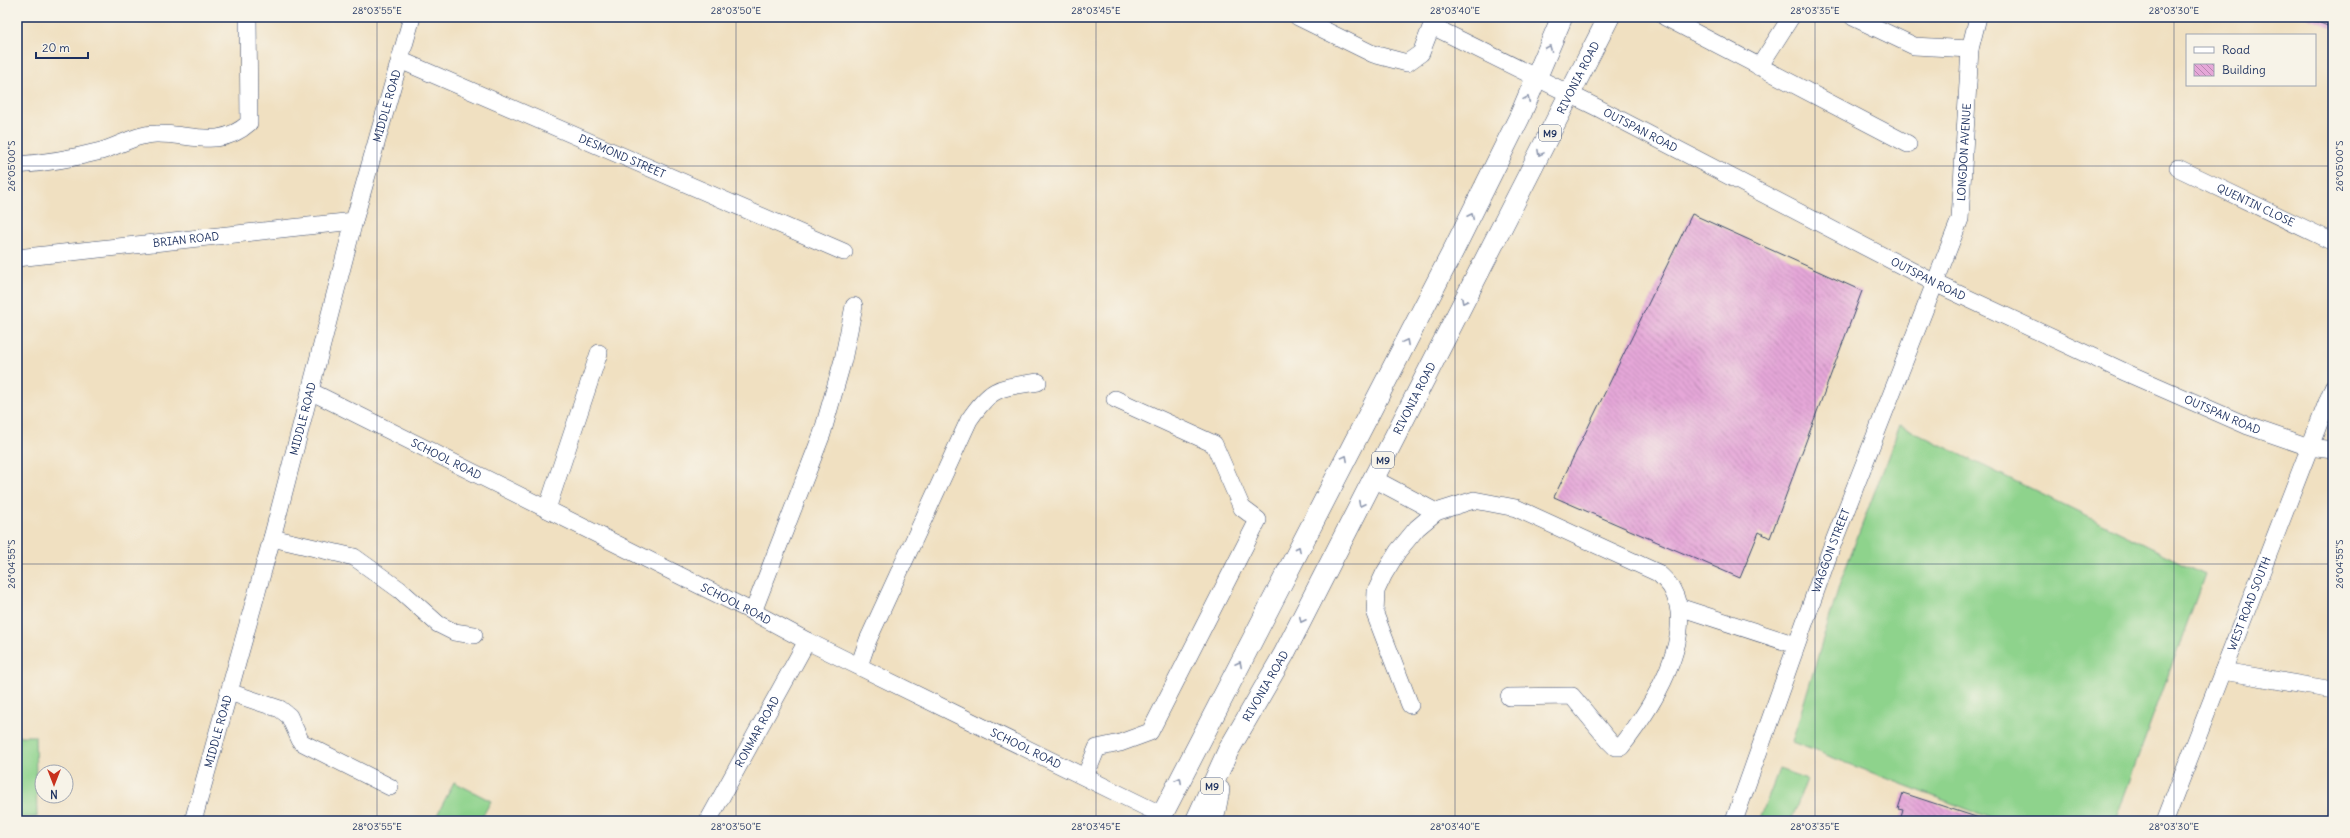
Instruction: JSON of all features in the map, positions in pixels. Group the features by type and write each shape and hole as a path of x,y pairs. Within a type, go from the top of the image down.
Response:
{"main road":[{"path":"1162,819 1453,251 1536,78 1562,17"},
{"name":"RIVONIA ROAD","path":"1196,821 1228,750 1284,654 1609,17"},
{"path":"1213,821 1228,750"}],"street":[{"path":"17,165 100,151 145,135 156,134 209,139 239,132 249,123 248,17"},
{"name":"MIDDLE ROAD","path":"193,821 312,392 354,221 412,17"},
{"path":"1298,17 1374,54 1407,63 1421,53 1434,21"},
{"path":"1665,17 1758,67 1908,144"},
{"path":"1758,67 1791,17"},
{"path":"1854,17 1914,46 1970,49"},
{"name":"LONGDON AVENUE","path":"1935,283 1960,219 1970,49 1978,17"},
{"name":"OUTSPAN ROAD","path":"1434,21 1536,78 1571,94 1935,283 2191,401 2254,428 2309,447 2333,450"},
{"name":"DESMOND STREET","path":"400,60 844,252"},
{"name":"QUENTIN CLOSE","path":"2178,168 2333,242"},
{"name":"BRIAN ROAD","path":"17,258 354,221"},
{"name":"WAGGON STREET","path":"1734,821 1830,551 1935,283"},
{"path":"753,612 822,434 843,360 854,306"},
{"path":"547,509 600,353"},
{"path":"858,666 868,640 969,420 980,403 999,388 1038,382"},
{"name":"WEST ROAD SOUTH","path":"2165,821 2333,387"},
{"name":"SCHOOL ROAD","path":"312,392 753,612 807,641 1085,777 1162,819"},
{"path":"1085,777 1097,748 1120,743 1150,732 1258,520 1242,508 1214,444 1115,399"},
{"path":"1374,479 1436,512"},
{"path":"1410,705 1374,614 1376,591 1398,551 1417,528 1436,512 1474,500 1516,508 1658,573 1672,588 1679,607 1679,624 1669,670 1640,722 1621,747 1615,747 1610,742 1572,696 1509,697"},
{"path":"272,538 354,557 400,590 438,624 454,632 474,635"},
{"path":"1679,607 1767,637 1796,645"},
{"name":"RONMAR ROAD","path":"708,821 807,641"},
{"path":"2223,671 2333,690"},
{"path":"229,692 280,709 290,716 301,742 390,787"}],"green space":[{"path":"1900,425 2205,574 2115,821 1998,821 1792,742 1840,583"},
{"path":"17,736 35,736 34,804 37,804 37,817 17,818"},
{"path":"1779,769 1807,779 1791,821 1759,821"},
{"path":"454,782 491,801 480,821 434,821"}],"building":[{"path":"2305,17 2333,17 2333,28"},
{"path":"1692,214 1862,291 1770,538 1759,532 1740,578 1554,497"},
{"path":"1903,793 1979,818 1978,821 1900,821 1903,810 1898,809"}]}
